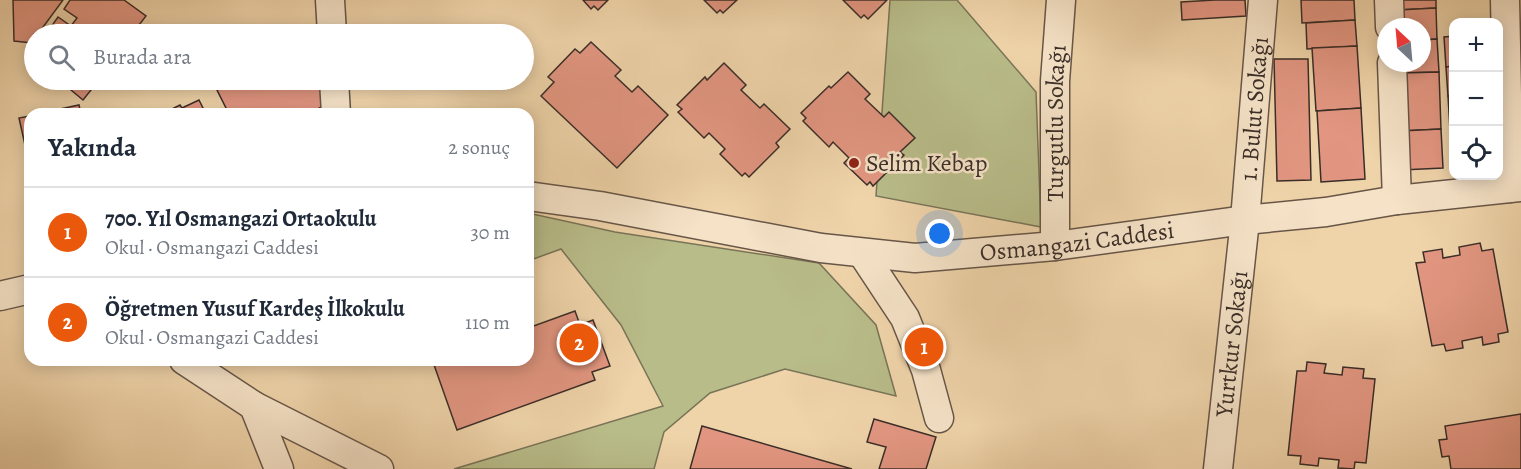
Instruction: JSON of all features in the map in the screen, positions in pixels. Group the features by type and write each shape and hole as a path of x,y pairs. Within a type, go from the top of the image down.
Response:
{"street":[{"path":"330,0 331,24"},
{"name":"Turgutlu Sokağı","path":"1055,246 1055,81 1061,0"},
{"name":"1. Bulut Sokağı","path":"1245,220 1263,0"},
{"path":"1389,0 1390,18"},
{"path":"1505,0 1515,187"},
{"path":"1392,72 1397,200"},
{"path":"335,90 336,108"},
{"name":"Osmangazi Caddesi","path":"534,197 600,206 821,248 915,258 1055,246 1245,220 1326,212 1397,200 1515,187"},
{"name":"Yurtkur Sokağı","path":"1218,469 1245,220"},
{"path":"862,253 905,318 926,370 939,418"},
{"path":"0,297 24,291"},
{"path":"0,297 24,299"},
{"path":"193,366 255,406 379,469"},
{"path":"255,406 279,469"}],"green space":[{"path":"890,0 957,0 1036,92 1041,227 876,196"},
{"path":"534,214 615,232 819,263 876,325 896,396 785,369 710,393 664,432 654,469 454,469 663,406 621,325 561,249 534,259"}],"building":[{"path":"13,0 63,0 45,24 24,24 24,42 14,41"},
{"path":"70,0 124,0 146,16 140,24 72,24 77,18 64,9"},
{"path":"583,0 608,0 598,10 594,6 591,9"},
{"path":"704,0 737,0 723,13 720,10 717,13"},
{"path":"843,0 887,0 868,19 864,15 861,18"},
{"path":"1245,0 1246,16 1182,20 1181,2"},
{"path":"1301,0 1354,0 1355,20 1302,23"},
{"path":"1398,0 1436,0 1436,8 1398,10"},
{"path":"1436,8 1437,39 1431,39 1431,18 1398,18 1398,10"},
{"path":"58,17 68,24 53,24"},
{"path":"1355,20 1357,46 1307,49 1306,23"},
{"path":"1449,36 1449,67 1446,67 1444,37"},
{"path":"1431,39 1437,39 1439,72 1400,73 1431,72"},
{"path":"591,42 621,70 615,76 632,92 638,86 668,115 617,168 541,96 554,82 548,77 575,49 580,53"},
{"path":"1357,46 1361,108 1316,111 1312,48"},
{"path":"1274,59 1308,59 1311,180 1277,181"},
{"path":"724,63 746,85 741,90 760,108 764,104 790,129 776,143 779,147 749,177 745,173 742,176 720,154 725,149 709,133 704,138 678,112 682,109 677,105 705,77 707,80"},
{"path":"1446,67 1449,67 1449,96 1448,96"},
{"path":"848,72 870,94 865,99 884,117 889,112 915,138 900,152 904,155 873,186 870,182 867,185 844,163 849,158 833,142 829,147 803,121 806,118 801,113 829,86 831,88"},
{"path":"1439,72 1441,129 1401,131 1400,73"},
{"path":"71,90 91,90 83,100"},
{"path":"217,90 327,90 333,101 320,108 226,108"},
{"path":"199,100 203,108 182,108"},
{"path":"1361,108 1365,179 1321,182 1317,111"},
{"path":"24,117 24,140 19,118"},
{"path":"1441,129 1443,168 1402,170 1401,131"},
{"path":"1480,243 1482,251 1493,249 1508,332 1498,334 1499,342 1483,345 1482,337 1462,341 1463,348 1446,351 1444,344 1432,346 1416,263 1425,262 1423,252 1442,249 1443,258 1460,255 1459,247"},
{"path":"575,311 580,325 593,320 610,366 592,372 595,380 457,430 434,366 534,366 534,326"},
{"path":"1307,362 1326,364 1324,373 1342,375 1343,367 1364,369 1363,378 1375,379 1366,463 1355,462 1354,469 1338,468 1339,460 1319,458 1318,466 1300,464 1301,456 1288,455 1297,371 1306,371"},
{"path":"1521,414 1521,469 1451,469 1449,456 1442,457 1439,440 1447,439 1445,426"},
{"path":"874,419 936,437 926,469 879,469 886,447 867,442"},
{"path":"702,426 852,469 690,469"}],"place":[{"name":"Selim Kebap","path":"854,163"},
{"name":"Öğretmen Yusuf Kardeş İlkokulu","path":"579,343"},
{"name":"700. Yıl Osmangazi Ortaokulu","path":"924,347"}]}
